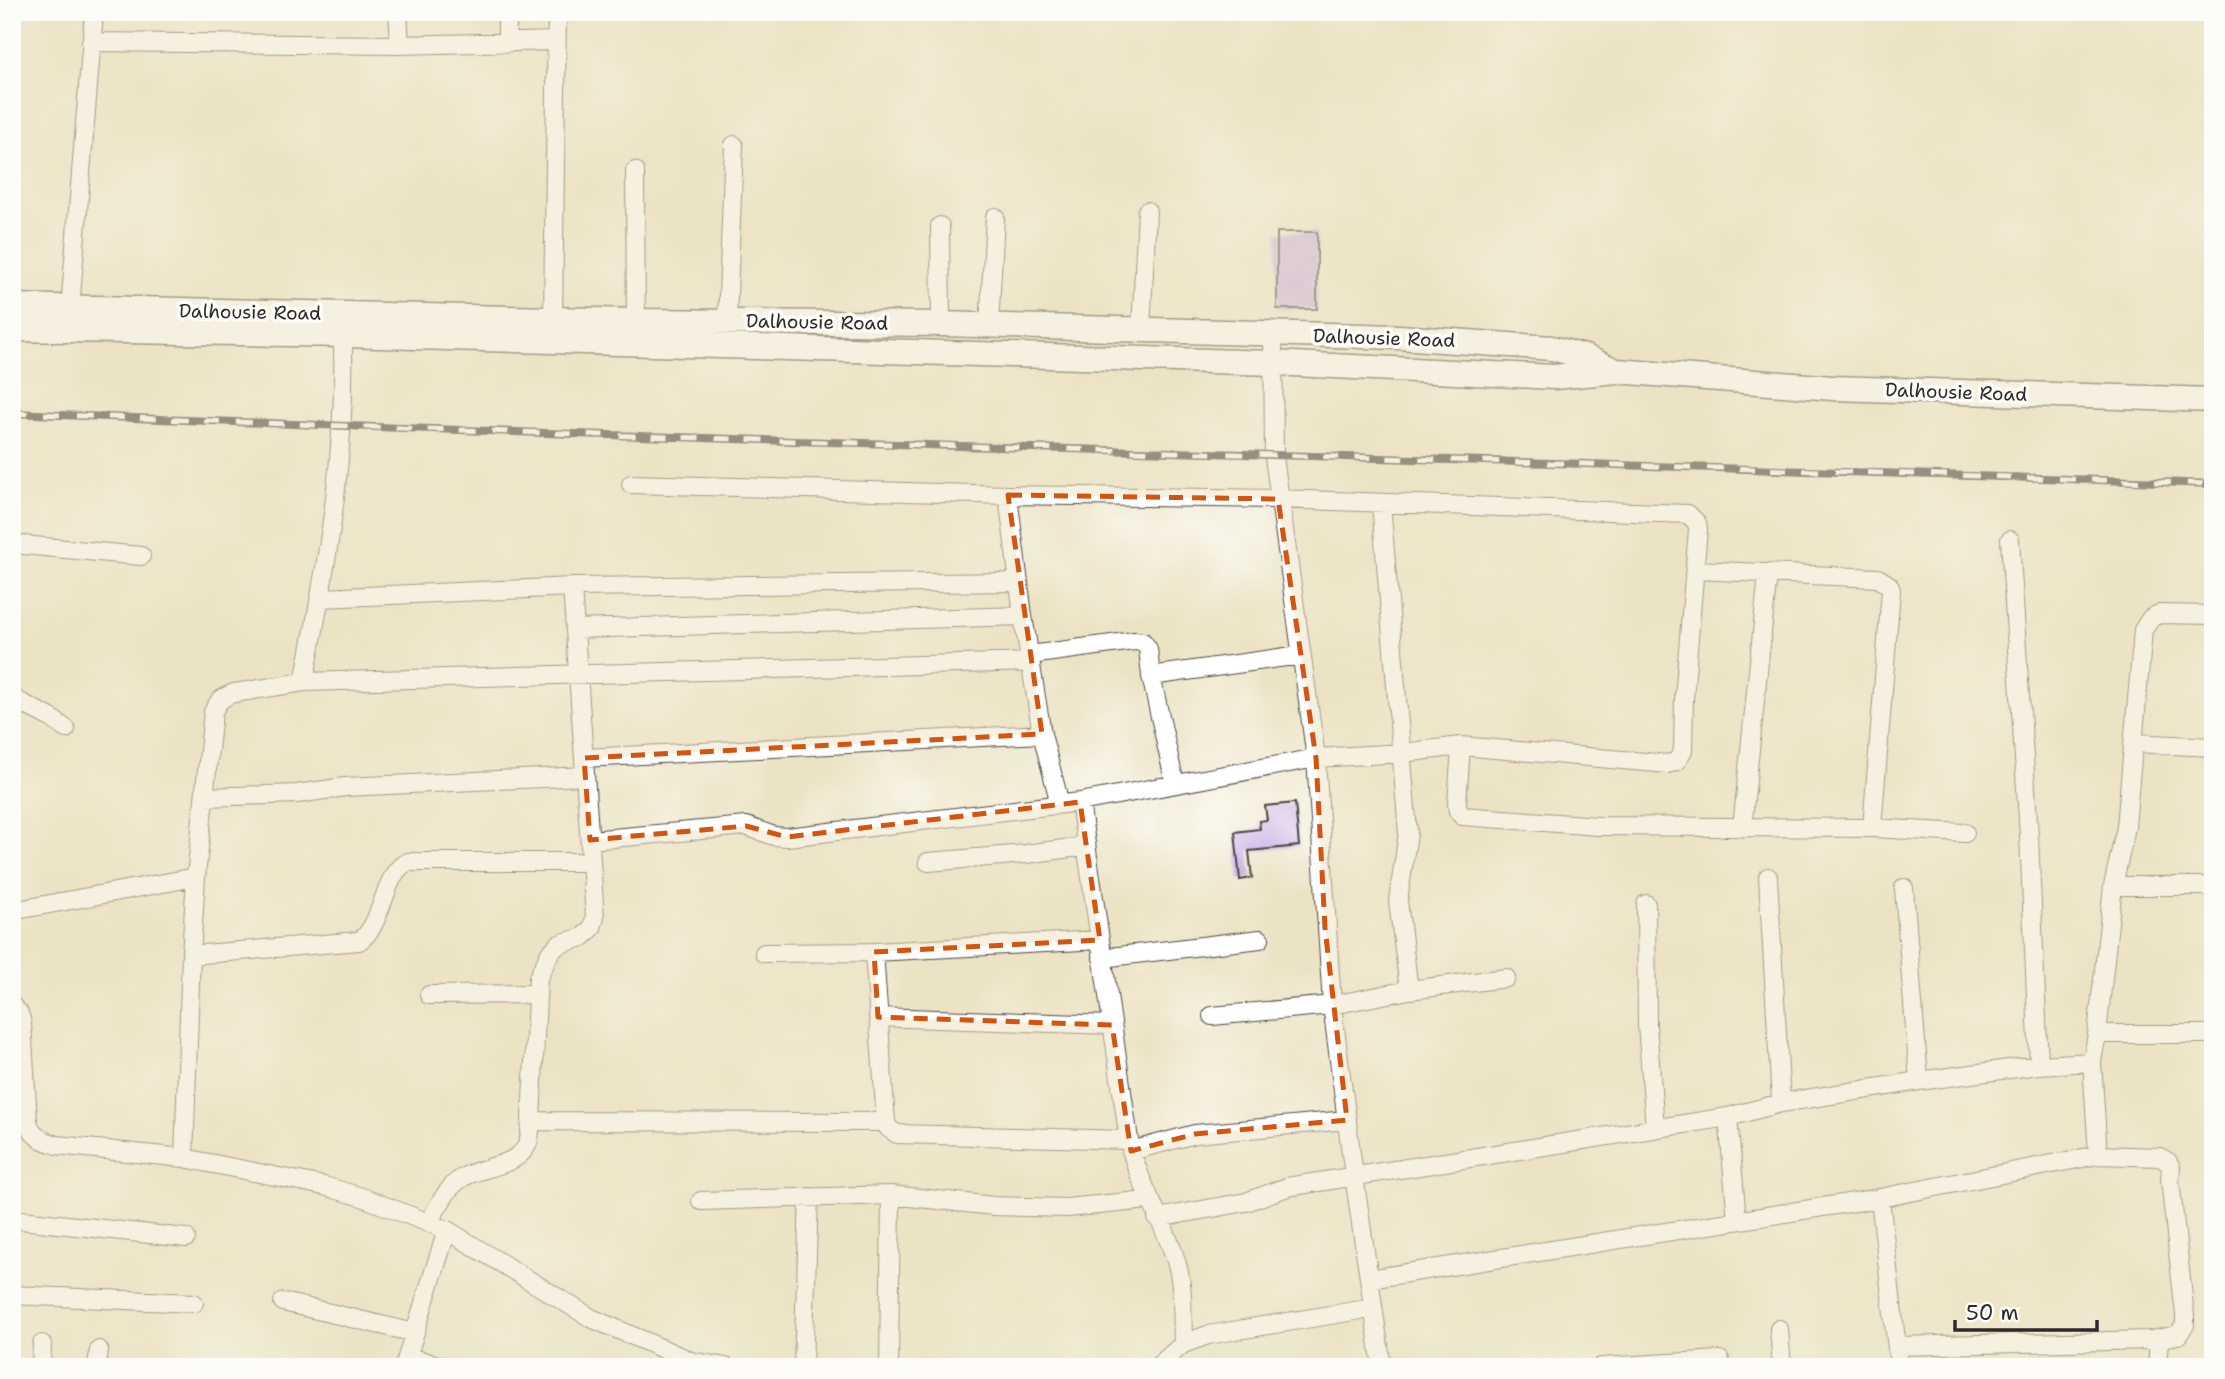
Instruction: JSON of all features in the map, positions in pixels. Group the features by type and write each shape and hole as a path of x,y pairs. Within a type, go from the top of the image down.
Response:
{"street":[{"path":"70,309 94,12"},
{"path":"398,12 400,46"},
{"path":"507,12 507,43"},
{"path":"554,318 557,12"},
{"path":"91,42 400,46 556,41"},
{"path":"727,321 734,145"},
{"path":"635,171 636,345"},
{"path":"1141,330 1147,211"},
{"path":"989,327 995,216"},
{"path":"940,226 941,324"},
{"name":"Dalhousie Road","path":"12,306 342,324 636,345 1273,363 1553,377 1617,371 1833,388 2213,400"},
{"name":"Dalhousie Road","path":"12,329 554,318 941,324 1399,337 1552,348 1585,357 1617,371"},
{"path":"304,682 321,598 342,427 342,324"},
{"path":"1273,335 1273,457 1315,758 1332,1005 1382,1367"},
{"path":"590,840 746,827 774,836 787,837 1080,802 1315,758 1403,753 1461,746 1668,764 1677,761 1682,751 1698,529 1697,523 1688,514 1278,499 1008,495 631,484"},
{"path":"1008,495 1023,616 1042,734 1060,804"},
{"path":"1381,503 1408,833 1398,901 1409,990"},
{"path":"2010,540 2028,823 2039,1065"},
{"path":"12,544 141,556"},
{"path":"1695,570 1878,578 1889,584 1891,590 1872,828"},
{"path":"1742,828 1768,574"},
{"path":"321,598 572,587 1019,582"},
{"path":"429,1222 452,1186 462,1178 520,1155 527,1144 531,1121 538,978 550,953 559,944 583,937 592,928 595,904 572,587"},
{"path":"2098,1155 2092,1062 2113,886 2126,827 2143,630 2146,624 2159,614 2213,615"},
{"path":"575,629 1023,616"},
{"path":"184,1158 196,877 213,712 217,701 234,693 304,682 1030,659 1143,642 1148,649 1175,784"},
{"path":"1152,676 1300,655"},
{"path":"12,698 66,729"},
{"path":"205,797 297,794 584,767 1042,734"},
{"path":"2134,743 2213,747"},
{"path":"1461,746 1457,804 1462,816 1598,826 1872,828 1965,833"},
{"path":"1080,802 1130,1145 1149,1200 1178,1268 1182,1304 1182,1345"},
{"path":"928,862 1086,846"},
{"path":"191,955 359,942 367,936 373,925 397,869 408,862 592,862"},
{"path":"12,911 196,877"},
{"path":"1768,877 1781,1103"},
{"path":"2113,886 2213,886"},
{"path":"1904,888 1919,1081"},
{"path":"1646,904 1646,1013 1655,1128"},
{"path":"764,953 1101,949 1260,939"},
{"path":"874,952 886,1122 888,1128 897,1134 1130,1145 1195,1134 1347,1120"},
{"path":"1212,1016 1332,1005 1409,990 1506,978"},
{"path":"429,995 537,994"},
{"path":"12,1006 19,1013 22,1023 20,1122 40,1140 57,1145 184,1158 324,1186 362,1197 447,1230 591,1318 691,1361 726,1367"},
{"path":"878,1017 1112,1025"},
{"path":"2097,1034 2213,1034"},
{"path":"1157,1218 1246,1202 1287,1187 1728,1117 1781,1103 2039,1065 2092,1062"},
{"path":"1728,1117 1737,1220"},
{"path":"531,1121 886,1122"},
{"path":"1369,1279 1880,1198 2098,1155 2160,1157 2168,1162 2171,1167 2170,1180 2185,1325 2178,1335 2159,1339 1897,1346"},
{"path":"701,1201 891,1195 994,1206 1066,1208 1149,1200"},
{"path":"889,1367 891,1195"},
{"path":"803,1367 809,1197"},
{"path":"1880,1198 1899,1367"},
{"path":"12,1219 186,1238"},
{"path":"445,1367 406,1362 447,1230"},
{"path":"12,1295 194,1303"},
{"path":"283,1302 415,1334"},
{"path":"1157,1367 1182,1345 1208,1335 1373,1308"},
{"path":"1779,1329 1782,1367"},
{"path":"2157,1367 2159,1339"},
{"path":"41,1367 42,1344"},
{"path":"1601,1367 1720,1360"}],"highlighted area":[{"path":"1008,495 1278,499 1316,758 1325,928 1347,1120 1195,1134 1131,1151 1112,1025 878,1017 874,952 1100,940 1080,802 787,837 746,826 590,840 584,758 1042,734"}],"building":[{"path":"1277,232 1317,232 1317,309 1277,309"},
{"path":"1295,803 1299,846 1249,851 1252,878 1240,880 1235,832 1260,829 1259,821 1267,820 1265,806"}],"railway":[{"path":"12,413 562,434 2213,484"}]}
